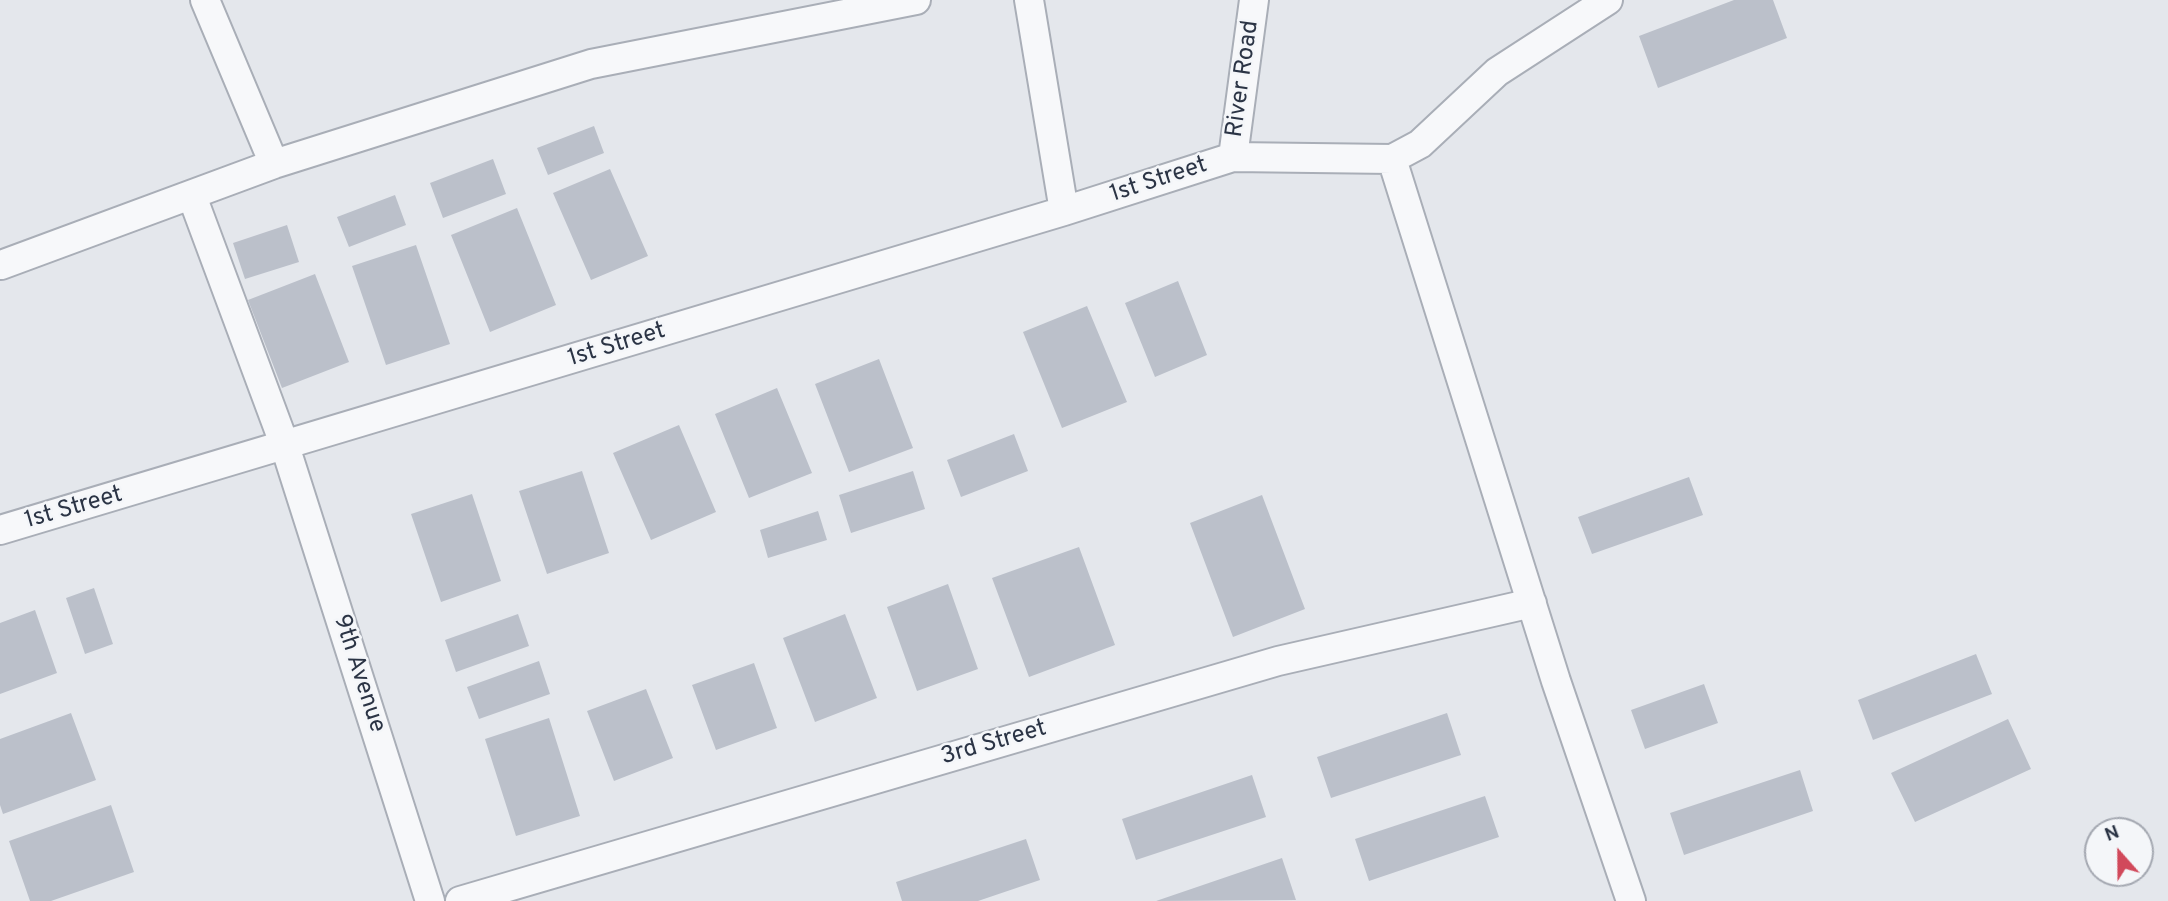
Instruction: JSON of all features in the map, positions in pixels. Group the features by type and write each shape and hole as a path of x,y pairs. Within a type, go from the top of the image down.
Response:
{"street":[{"path":"205,0 274,164"},
{"path":"1,265 274,164 591,64 916,0"},
{"path":"1029,0 1064,211"},
{"name":"River Road","path":"1233,157 1254,0"},
{"path":"1608,0 1497,72 1420,144 1392,159 1532,603 1631,901"},
{"name":"1st Street","path":"0,530 1064,211 1233,157 1392,159"},
{"name":"9th Avenue","path":"192,196 285,446 430,901"},
{"name":"3rd Street","path":"460,901 1278,661 1532,603"}],"building":[{"path":"1734,0 1773,0 1787,38 1658,88 1639,36"},
{"path":"594,126 604,153 548,175 537,148"},
{"path":"493,159 506,194 443,218 430,183"},
{"path":"610,169 648,256 591,280 553,193"},
{"path":"395,195 406,225 349,247 337,217"},
{"path":"517,208 556,305 490,332 451,235"},
{"path":"287,225 299,262 245,279 233,243"},
{"path":"416,245 450,344 386,365 352,266"},
{"path":"315,274 349,362 282,388 248,300"},
{"path":"1178,281 1207,355 1155,377 1125,303"},
{"path":"1087,306 1127,402 1062,428 1023,332"},
{"path":"879,359 913,448 849,472 815,384"},
{"path":"777,388 812,473 749,498 715,414"},
{"path":"679,425 716,512 651,540 613,453"},
{"path":"1014,434 1028,471 961,497 947,460"},
{"path":"582,471 609,553 547,574 519,491"},
{"path":"913,471 925,509 851,533 839,495"},
{"path":"1689,477 1703,515 1592,554 1578,517"},
{"path":"472,494 501,581 441,602 411,514"},
{"path":"1262,495 1305,609 1233,637 1190,523"},
{"path":"818,511 827,540 768,558 760,530"},
{"path":"1079,547 1115,645 1029,677 992,578"},
{"path":"948,584 978,669 917,691 887,607"},
{"path":"94,588 113,644 85,654 66,598"},
{"path":"35,610 57,673 0,694 0,623"},
{"path":"518,614 529,646 456,672 445,640"},
{"path":"845,614 877,698 815,722 783,638"},
{"path":"1976,654 1992,694 1873,740 1858,700"},
{"path":"539,661 550,694 479,719 467,687"},
{"path":"754,663 777,728 716,750 692,685"},
{"path":"1704,684 1718,723 1645,749 1631,710"},
{"path":"646,689 673,758 614,781 587,711"},
{"path":"71,713 96,780 3,814 0,805 0,739"},
{"path":"1447,713 1461,755 1331,798 1317,757"},
{"path":"549,718 580,816 516,836 485,739"},
{"path":"2008,719 2031,769 1915,822 1891,773"},
{"path":"1800,770 1813,811 1684,855 1670,813"},
{"path":"1252,775 1266,817 1136,860 1122,819"},
{"path":"1485,796 1499,837 1369,881 1355,839"},
{"path":"111,805 134,872 51,901 30,901 9,841"},
{"path":"1026,839 1040,880 978,901 902,901 896,882"},
{"path":"1282,858 1296,900 1156,901"}]}
